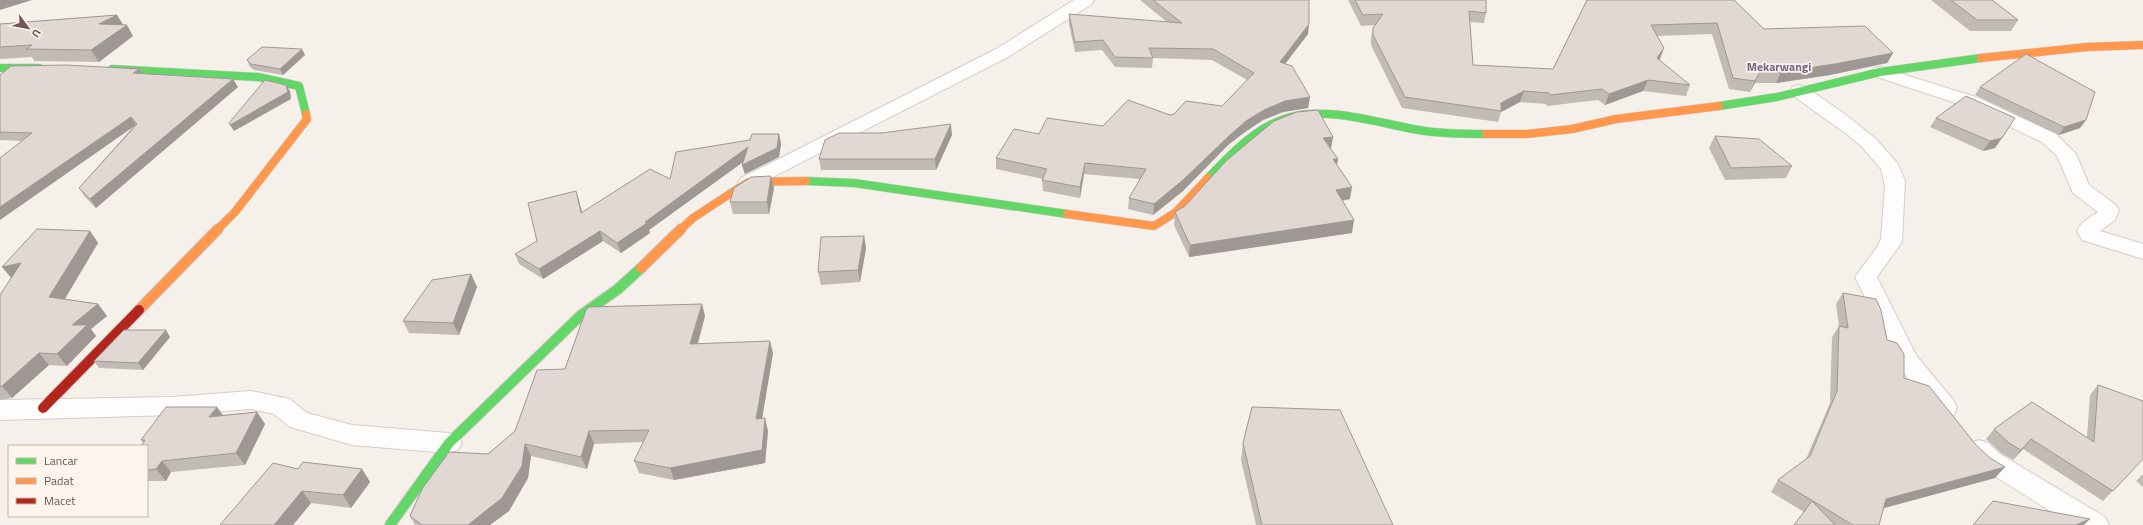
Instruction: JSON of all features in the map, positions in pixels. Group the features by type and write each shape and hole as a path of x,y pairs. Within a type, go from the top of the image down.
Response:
{"street":[{"path":"390,525 449,443 580,316 618,289 693,218 748,182 1002,53 1086,0"},
{"path":"748,182 788,180 854,184 1154,226 1176,212 1217,168 1265,128 1301,115 1325,114 1427,131 1461,134 1527,134 1572,129 1616,119 1691,111 1777,97 1880,72 2023,53 2087,47 2143,45"},
{"path":"0,68 51,68"},
{"path":"43,408 235,212 307,119 299,86 258,77 102,69"},
{"path":"1880,72 1972,102 2049,138 2066,154 2080,188 2109,210 2108,215 2089,228 2088,232 2090,235 2143,252"},
{"path":"1799,91 1868,142 1883,156 1895,180 1895,201 1892,218 1894,232 1890,244 1866,277 1886,316 1892,334 1907,361 1962,430 1991,461 2096,525"},
{"path":"0,410 172,406 251,400 281,406 298,420 352,435 449,443"}],"building":[{"path":"1153,0 1309,0 1309,24 1280,62 1292,66 1310,97 1285,101 1264,110 1246,121 1183,180 1154,204 1129,198 1146,169 1085,163 1080,187 1042,180 1047,169 996,158 1014,129 1039,134 1047,118 1103,126 1128,100 1170,115 1174,114 1186,101 1222,106 1254,73 1213,49 1149,48 1153,58 1115,57 1103,40 1075,42 1069,14 1182,23"},
{"path":"1355,0 1486,0 1486,13 1469,11 1473,65 1553,69 1587,0 1734,0 1764,29 1865,26 1893,53 1781,72 1760,72 1755,81 1733,78 1717,23 1651,25 1664,48 1657,58 1690,85 1648,80 1609,94 1602,89 1550,95 1549,93 1524,91 1501,103 1501,111 1405,97 1373,35 1373,28 1383,14 1363,15"},
{"path":"1951,0 1992,0 2018,20 1977,20"},
{"path":"117,15 99,24 127,25 91,50 26,49 32,45 0,47 0,24"},
{"path":"262,47 302,49 280,69 251,64 247,60"},
{"path":"2026,54 2095,92 2086,120 2064,127 1980,87"},
{"path":"66,65 140,69 133,73 233,79 90,199 79,188 137,124 131,117 0,207 0,158 32,133 0,132 0,75 11,66"},
{"path":"265,80 286,85 288,92 230,125 229,123"},
{"path":"1966,96 2015,118 2002,138 1990,141 1936,118"},
{"path":"1318,110 1333,137 1323,138 1338,159 1333,159 1352,187 1336,190 1354,220 1190,245 1175,212 1185,206 1226,161 1274,121 1297,112"},
{"path":"951,124 935,159 819,159 825,140 839,133 882,133"},
{"path":"752,134 779,134 777,148 742,165 748,147 645,222 647,223 617,243 600,231 539,269 515,254 537,241 528,203 576,191 581,213 650,169 670,179 676,152 750,140"},
{"path":"1715,136 1759,139 1792,166 1731,168"},
{"path":"771,176 767,202 730,202 734,188 751,177"},
{"path":"37,229 90,231 49,297 98,304 72,325 87,325 57,354 39,353 0,387 0,295 21,263 2,267"},
{"path":"864,236 858,270 818,272 821,237"},
{"path":"471,274 453,323 403,321 432,280"},
{"path":"1843,293 1876,299 1881,310 1887,340 1897,343 1904,354 1904,378 1929,386 1976,445 1990,458 2005,467 1886,499 1879,525 1853,525 1778,480 1810,456 1837,391 1839,326 1848,328"},
{"path":"702,304 690,344 770,341 756,419 765,418 762,450 670,468 634,461 649,430 589,431 581,457 525,444 522,466 502,498 468,525 422,525 410,516 422,489 449,452 488,454 515,431 537,370 565,369 586,310 589,307"},
{"path":"124,330 166,330 138,363 94,361"},
{"path":"2098,385 2143,401 2143,459 2113,491 2031,439 2021,450 2009,443 1994,429 2032,402 2094,442"},
{"path":"166,407 217,407 209,417 257,412 236,453 162,461 156,469 148,470 148,445 142,445 145,440 141,440"},
{"path":"1252,407 1340,410 1393,525 1262,525 1243,443"},
{"path":"303,462 362,469 343,495 302,491 274,525 220,525 273,463 298,469"},
{"path":"1812,501 1835,525 1794,525"},
{"path":"1993,501 2090,519 2076,525 1973,525"}],"traffic: fast":[{"path":"1719,106 1777,97 1880,72 1981,58"},
{"path":"0,68 39,68"},
{"path":"112,69 258,77 299,86 306,114"},
{"path":"1208,178 1235,151 1256,134 1278,122 1290,117 1304,114 1338,115 1433,132 1486,134"},
{"path":"806,181 854,183 1067,214"},
{"path":"390,525 449,443 580,316 618,289 641,268"}],"traffic: slow":[{"path":"1981,58 2087,47 2143,45"},
{"path":"1486,134 1527,134 1572,129 1616,119 1719,106"},
{"path":"139,310 235,212 307,119 306,114"},
{"path":"1067,214 1154,226 1176,212 1208,178"},
{"path":"641,268 693,218 748,182 806,181"}],"traffic: jam":[{"path":"43,408 139,310"}],"district":[{"name":"Mekarwangi","path":"1779,66"}]}
